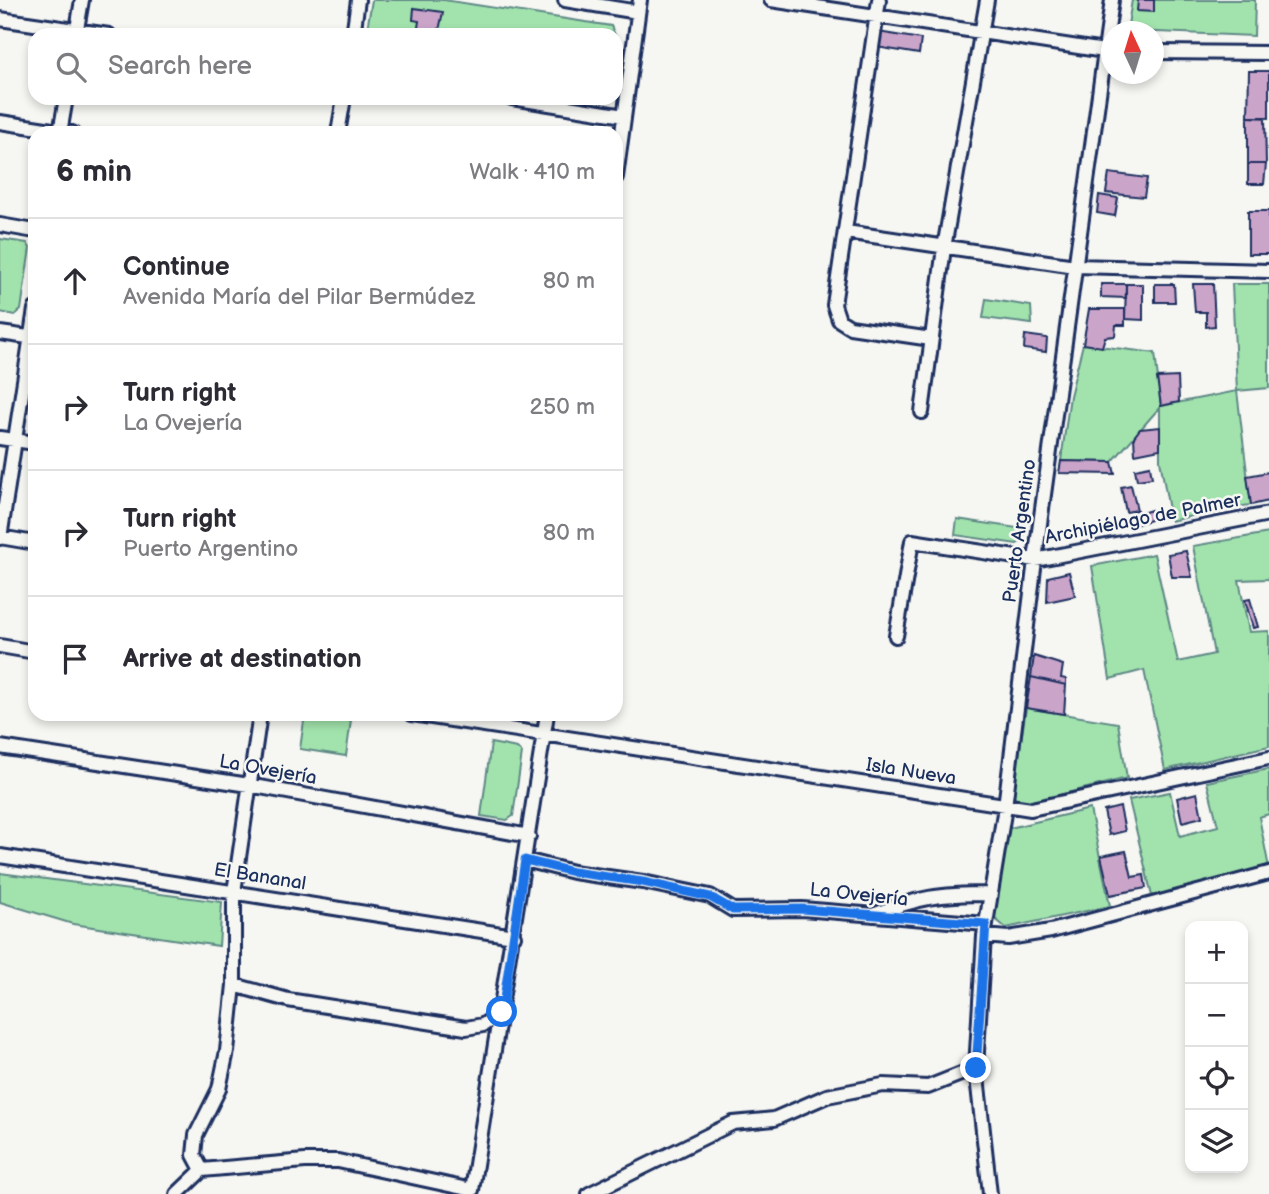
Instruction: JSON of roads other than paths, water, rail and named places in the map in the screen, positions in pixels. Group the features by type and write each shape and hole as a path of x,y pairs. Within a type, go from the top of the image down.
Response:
{"street":[{"path":"77,28 82,0"},
{"path":"354,28 358,0"},
{"path":"565,0 639,6 623,126"},
{"path":"771,0 1101,50"},
{"path":"879,0 834,305 839,320 850,327 931,340"},
{"path":"922,412 944,248 987,0"},
{"name":"Puerto Argentino","path":"1110,21 1112,0"},
{"path":"0,19 49,28"},
{"path":"1164,52 1269,53"},
{"name":"Puerto Argentino","path":"990,1194 976,1068 988,894 1005,807 1035,560 1103,84"},
{"path":"64,126 66,105"},
{"path":"339,126 343,105"},
{"path":"556,105 624,116"},
{"path":"0,122 28,126"},
{"path":"0,225 28,230"},
{"path":"846,232 1075,267 1269,271"},
{"path":"0,333 28,337"},
{"path":"28,368 0,537 28,542"},
{"path":"0,438 28,442"},
{"name":"Archipiélago de Palmer","path":"896,636 912,541 1035,560 1269,514"},
{"path":"0,646 28,651"},
{"path":"202,1170 194,1155 196,1135 219,1089 227,1051 234,985 234,892 259,721"},
{"name":"Isla Nueva","path":"454,721 1031,809 1269,758"},
{"path":"471,1190 502,1012 546,721"},
{"name":"La Ovejería","path":"0,747 249,785 529,836"},
{"name":"El Bananal","path":"0,856 514,936"},
{"name":"La Ovejería","path":"525,860 573,872 643,882 710,897 733,910 802,909 985,930 1008,938 1051,931 1269,873"},
{"path":"869,917 908,901 935,894 988,894"},
{"path":"234,985 288,1000 466,1028 483,1025 502,1012"},
{"path":"589,1194 733,1123 774,1119 827,1096 883,1085 928,1087 976,1068"},
{"path":"177,1194 202,1170 304,1161 338,1161 485,1194"}]}
